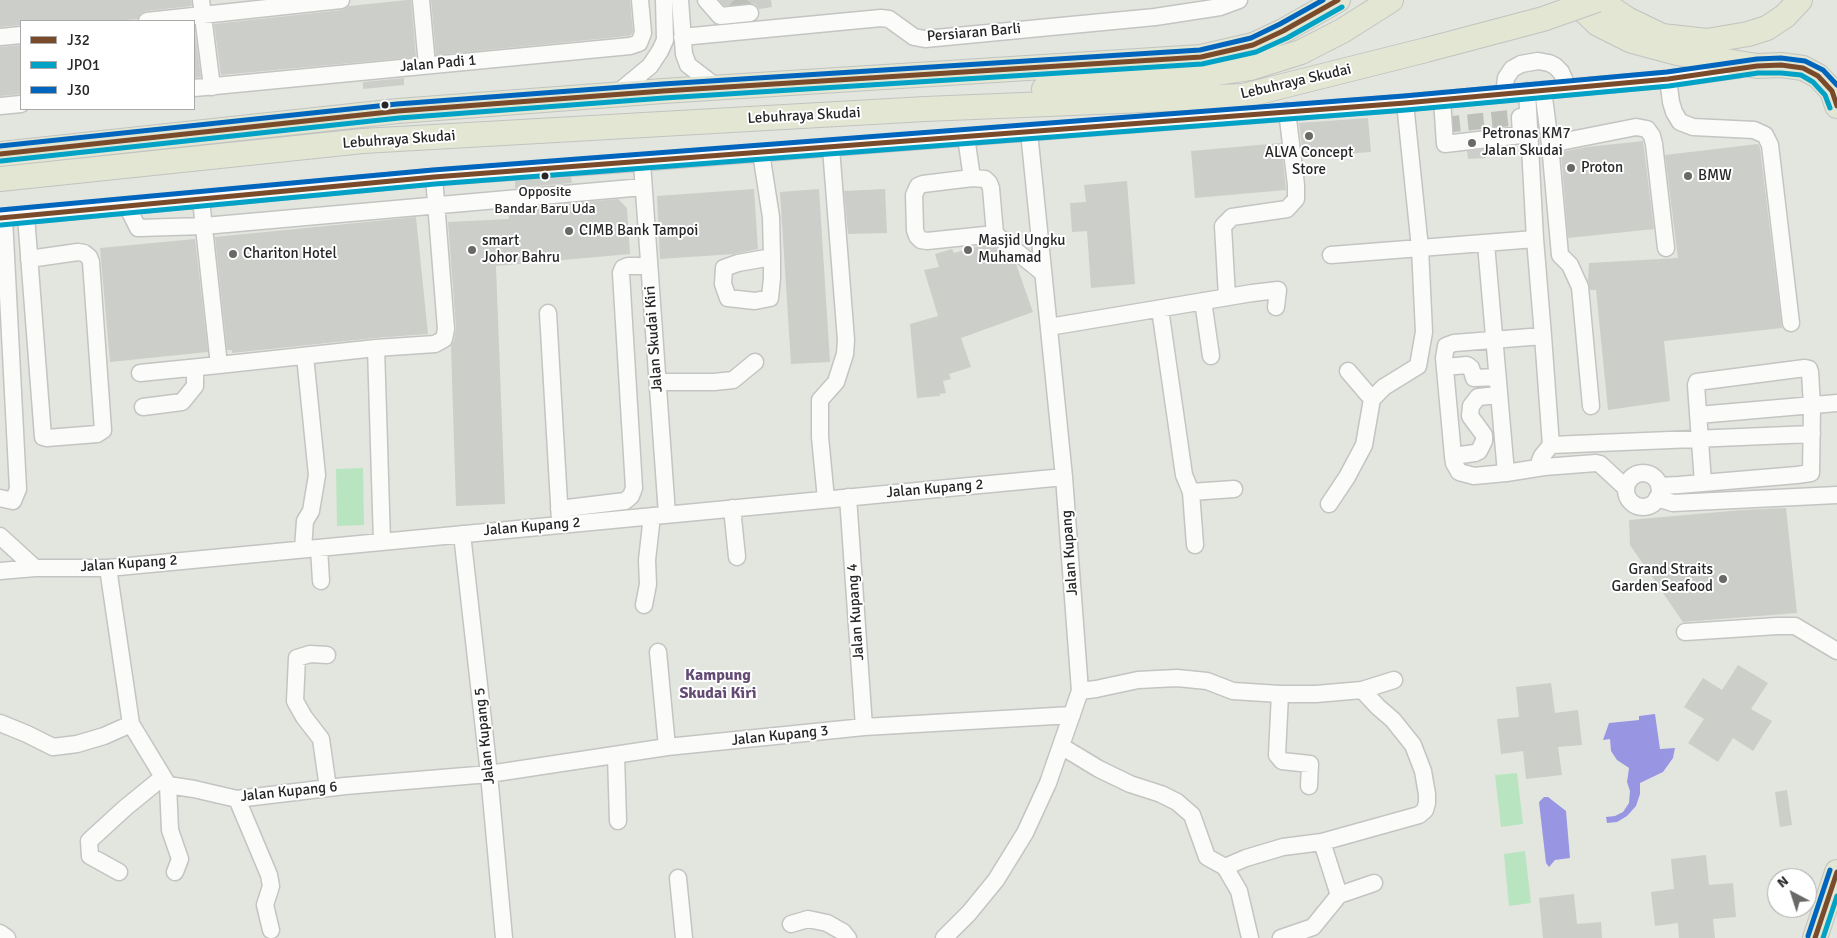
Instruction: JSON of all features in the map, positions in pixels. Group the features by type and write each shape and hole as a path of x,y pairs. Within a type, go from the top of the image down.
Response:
{"highway":[{"name":"Lebuhraya Skudai","path":"0,154 398,111 718,88 1201,58 1253,45 1283,32 1338,0"},
{"path":"1573,0 1598,24 1632,41 1677,53 1757,66 1781,65 1803,68 1818,76 1832,91 1837,106"},
{"name":"Lebuhraya Skudai","path":"0,179 363,142 925,109 1243,96 1542,19 1598,0"},
{"path":"1598,0 1627,19 1662,36 1706,41 1748,34 1767,28 1785,16 1800,0"},
{"path":"925,109 962,96 1195,76 1250,68 1301,52 1342,31 1387,2"},
{"path":"1815,938 1837,872"}],"street":[{"path":"151,20 202,8 341,0"},
{"path":"421,0 427,65"},
{"name":"Jalan Padi 1","path":"195,88 630,46 638,43 642,34 640,0"},
{"path":"615,95 650,66 660,51 665,40 664,0"},
{"path":"680,0 684,54 688,65 718,88"},
{"path":"706,0 720,16 749,12 756,30"},
{"name":"Persiaran Barli","path":"682,37 881,18 889,20 914,36 925,38 1155,17 1190,6 1220,7 1239,0"},
{"path":"202,8 212,87"},
{"path":"0,37 20,35"},
{"path":"1568,88 1561,72 1555,66 1538,61 1521,64 1512,69 1506,78 1523,92 1550,144 1560,255 1570,265 1580,287 1591,406"},
{"path":"0,498 12,501 18,489 2,218 434,177 1073,130 1523,92 1668,79 1757,66"},
{"path":"1668,79 1671,102 1680,122 1693,127 1754,130 1765,135 1770,145 1791,323"},
{"path":"1523,92 1551,446"},
{"path":"1442,99 1445,144 1521,135 1525,132"},
{"path":"1329,504 1347,477 1364,444 1372,399 1384,387 1418,366 1424,332 1420,248 1405,102"},
{"path":"0,106 20,104"},
{"path":"1227,297 1223,226 1232,217 1286,208 1296,199 1287,112"},
{"path":"1550,144 1636,127 1646,128 1652,136 1654,144 1666,248"},
{"name":"Jalan Kupang","path":"946,937 996,880 1025,833 1048,783 1080,690 1064,477 1030,132"},
{"path":"966,137 972,178"},
{"path":"826,500 820,437 820,400 836,382 845,354 846,340 831,148"},
{"path":"762,153 770,217 772,258"},
{"name":"Jalan Skudai Kiri","path":"642,163 658,382 659,515 647,560 648,584 644,604"},
{"path":"140,373 376,348 435,344 444,339 446,329 434,177"},
{"path":"995,234 989,183 985,179 972,178 918,186 915,190 915,230 921,240 995,234 1044,273"},
{"path":"127,206 138,228 204,226 644,187"},
{"path":"201,200 220,365"},
{"path":"26,216 29,260 43,437 98,434 103,430 91,262 84,253 78,252 29,260"},
{"path":"1332,255 1535,239"},
{"path":"1486,244 1506,473"},
{"path":"548,314 560,517 625,501 631,496 634,488 621,273 623,268 628,266 649,266"},
{"path":"1049,327 1278,290 1276,307"},
{"path":"1203,301 1211,356"},
{"path":"1160,309 1184,475 1191,492 1195,545"},
{"path":"1543,336 1449,344 1446,346 1444,367 1453,456 1454,463 1459,472 1474,476 1544,467 1596,463 1600,464 1626,488 1629,499 1638,506 1649,505 1658,492 1702,483 1811,473"},
{"path":"376,348 382,542"},
{"path":"305,356 317,476 311,511 305,521 321,581"},
{"path":"658,382 733,380 755,362"},
{"path":"1444,367 1467,365 1472,368 1474,378 1497,377"},
{"path":"142,407 182,402 195,386 195,368"},
{"path":"1702,483 1696,386 1700,381 1805,368 1810,372 1812,406 1812,496"},
{"path":"1348,371 1372,399"},
{"path":"1453,456 1475,453 1479,450 1484,441 1484,435 1470,416 1471,406 1478,397 1499,395"},
{"path":"1698,415 1837,403"},
{"path":"1544,467 1540,461 1551,446 1812,434"},
{"path":"1626,488 1630,479 1639,473 1654,476 1658,492 1673,503 1837,495"},
{"name":"Jalan Kupang 2","path":"0,571 35,568 108,568 462,534 560,517 659,515 1064,477"},
{"path":"1191,492 1234,489"},
{"name":"Jalan Kupang 4","path":"848,498 864,727"},
{"path":"732,508 737,557"},
{"name":"Jalan Kupang 5","path":"462,534 489,774 504,938"},
{"path":"0,536 35,568"},
{"path":"108,568 132,724 166,781 170,830 180,859 175,872"},
{"path":"1685,632 1795,626 1837,652"},
{"path":"658,652 667,747"},
{"path":"327,655 310,654 296,658 295,701 304,718 321,739 328,788"},
{"path":"1080,690 1096,689 1138,680 1177,678 1207,681 1233,691 1316,694 1362,690 1394,680"},
{"path":"1225,867 1246,858 1283,847 1322,842 1419,815 1425,810 1427,803 1423,771 1413,745 1393,720 1362,690"},
{"path":"1280,694 1277,755 1282,761 1310,764 1309,786"},
{"name":"Jalan Kupang 3","path":"489,774 667,747 864,727 1072,715"},
{"path":"0,724 27,734 53,747 77,744 104,736 132,724"},
{"path":"1061,746 1099,769 1130,784 1161,794 1192,814 1207,857 1225,867 1239,891 1250,938"},
{"path":"616,755 618,821"},
{"name":"Jalan Kupang 6","path":"166,781 237,799 328,788 489,774"},
{"path":"119,872 90,856 89,842 125,808 166,781"},
{"path":"237,799 269,875 271,886 265,905 271,930"},
{"path":"1322,842 1339,895"},
{"path":"678,878 684,938"},
{"path":"1281,938 1316,932 1339,895 1374,884"},
{"path":"791,924 808,919 827,923 843,932 848,938"},
{"path":"0,933 6,938"}],"green space":[{"path":"363,468 364,525 337,526 336,469"},
{"path":"1517,773 1523,824 1501,827 1495,775"},
{"path":"1525,851 1531,903 1509,906 1504,854"}],"shaded area":[{"path":"1655,714 1660,749 1675,748 1673,758 1663,772 1640,783 1640,794 1636,806 1627,816 1617,822 1607,823 1606,817 1615,816 1623,812 1629,803 1630,791 1627,782 1629,768 1617,760 1611,751 1610,739 1603,740 1609,723 1639,720 1639,716"},
{"path":"1544,797 1548,797 1566,811 1570,858 1555,860 1549,867 1546,863 1539,802"}],"building":[{"path":"0,0 191,0 192,6 146,11 141,13 138,19 20,20 20,25 0,27"},
{"path":"411,0 416,57 221,75 214,24 342,10 349,6"},
{"path":"431,0 630,0 633,32 628,36 436,55"},
{"path":"719,0 771,0 772,7 759,9 755,4 750,3 724,6"},
{"path":"195,33 201,77 195,78"},
{"path":"20,45 20,94 0,96 0,47"},
{"path":"404,78 404,85 363,89 363,82"},
{"path":"1368,118 1371,152 1303,157 1299,123"},
{"path":"1643,141 1654,229 1568,238 1561,152"},
{"path":"1281,143 1286,190 1195,198 1191,151"},
{"path":"1758,144 1782,328 1664,341 1670,401 1608,410 1596,290 1590,290 1588,280 1589,263 1678,258 1665,155"},
{"path":"1486,149 1486,158 1468,159 1467,151"},
{"path":"571,177 572,183 515,188 515,181"},
{"path":"1127,181 1135,284 1091,288 1087,231 1072,232 1070,203 1086,202 1084,185"},
{"path":"754,189 758,249 734,254 660,259 657,196"},
{"path":"819,189 830,362 791,364 780,192"},
{"path":"885,189 887,233 848,234 844,191"},
{"path":"618,199 627,208 630,254 496,266 505,504 456,506 451,346 454,341 456,328 448,222 509,219 508,209"},
{"path":"416,217 428,334 232,353 232,350 227,350 215,237"},
{"path":"195,239 208,352 110,362 100,248"},
{"path":"990,245 991,248 995,247 1008,257 1009,261 1011,260 1016,264 1033,312 961,338 971,367 949,374 951,379 943,381 946,393 940,394 940,396 917,398 910,324 938,316 924,270 939,267 935,254 952,249 954,253 978,246"},
{"name":"Grand Straits Garden Seafood","path":"1786,508 1797,613 1683,622 1630,545 1629,520"},
{"path":"1738,665 1768,683 1751,709 1772,721 1753,751 1733,738 1718,762 1688,743 1704,719 1684,707 1703,678 1722,690"},
{"path":"1551,683 1555,713 1578,710 1582,745 1558,747 1562,775 1526,779 1523,751 1501,754 1497,719 1519,717 1516,687"},
{"path":"1787,790 1792,825 1780,827 1775,792"},
{"path":"1706,855 1709,885 1733,883 1736,917 1713,919 1715,938 1679,938 1678,923 1655,926 1651,892 1674,889 1671,859"},
{"path":"1574,894 1577,924 1601,922 1602,938 1543,938 1539,898"}],"tunnel":[{"path":"734,0 748,11"},
{"path":"1444,125 1520,117"}],"transit line":[{"name":"J30","path":"0,146 397,104 663,84 1200,50 1251,38 1323,0"},
{"name":"J32","path":"0,154 398,111 663,91 1201,57 1253,45 1283,31 1338,0"},
{"name":"JPO1","path":"1,161 399,118 664,98 1202,64 1256,52 1287,38 1342,7"},
{"name":"J30","path":"0,210 433,170 1404,96 1667,72 1757,59 1781,58 1805,61 1823,70 1837,85"},
{"name":"J32","path":"0,218 434,177 1405,103 1668,79 1757,66 1781,65 1803,68 1818,76 1832,91 1837,106"},
{"name":"JPO1","path":"1,225 435,184 1406,110 1669,86 1758,73 1801,75 1813,82 1825,95 1830,108"},
{"name":"J30","path":"1808,936 1830,870"},
{"name":"J32","path":"1815,938 1837,872"},
{"name":"JPO1","path":"1823,938 1837,896"}],"place":[{"name":"ALVA Concept Store","path":"1309,136"},
{"name":"Petronas KM7 Jalan Skudai","path":"1472,143"},
{"name":"Proton","path":"1571,168"},
{"name":"Opposite Bandar Baru Uda","path":"545,176"},
{"name":"BMW","path":"1688,176"},
{"name":"CIMB Bank Tampoi","path":"569,231"},
{"name":"smart Johor Bahru","path":"472,250"},
{"name":"Masjid Ungku Muhamad","path":"968,250"},
{"name":"Chariton Hotel","path":"233,254"},
{"name":"Grand Straits Garden Seafood","path":"1723,579"}],"district":[{"name":"Kampung Skudai Kiri","path":"718,685"}]}
